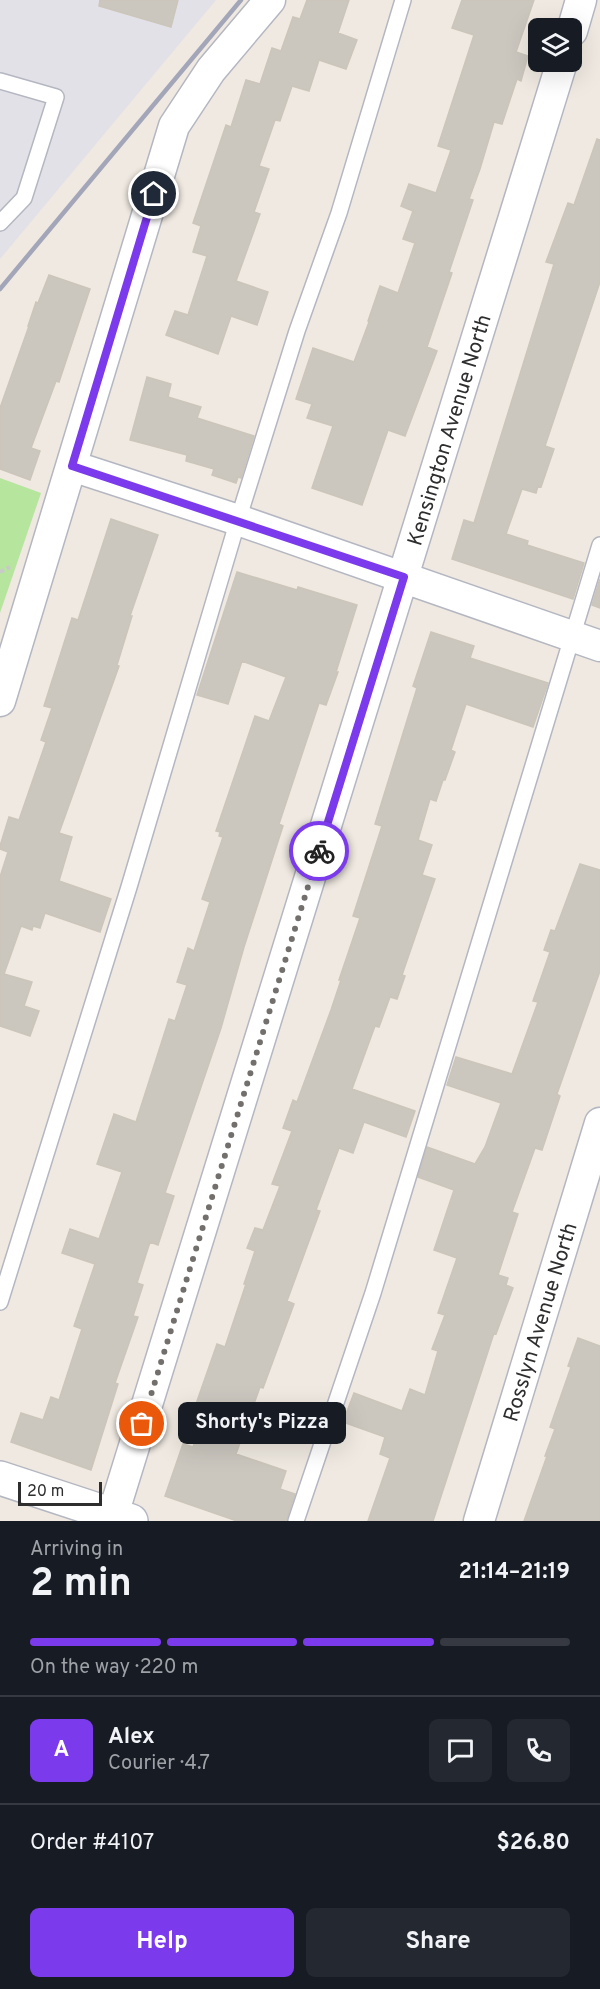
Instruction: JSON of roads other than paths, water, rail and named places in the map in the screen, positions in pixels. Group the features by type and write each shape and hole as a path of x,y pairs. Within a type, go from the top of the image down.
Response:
{"main road":[{"path":"0,1478 118,1519"}],"street":[{"path":"0,701 174,126 212,70 270,0"},
{"path":"576,18 581,0"},
{"name":"Kensington Avenue North","path":"118,1519 559,72"},
{"path":"72,466 238,520 600,646"},
{"name":"Rosslyn Avenue North","path":"479,1521 600,1123"}],"lane":[{"path":"0,1302 129,887 238,520 297,332 339,213 404,0"},
{"path":"0,81 56,97 24,198 0,223"},
{"path":"296,1521 373,1293 600,545"}],"railway":[{"path":"0,289 241,0"}],"place":[{"name":"Shorty's Pizza","path":"142,1424"}]}
